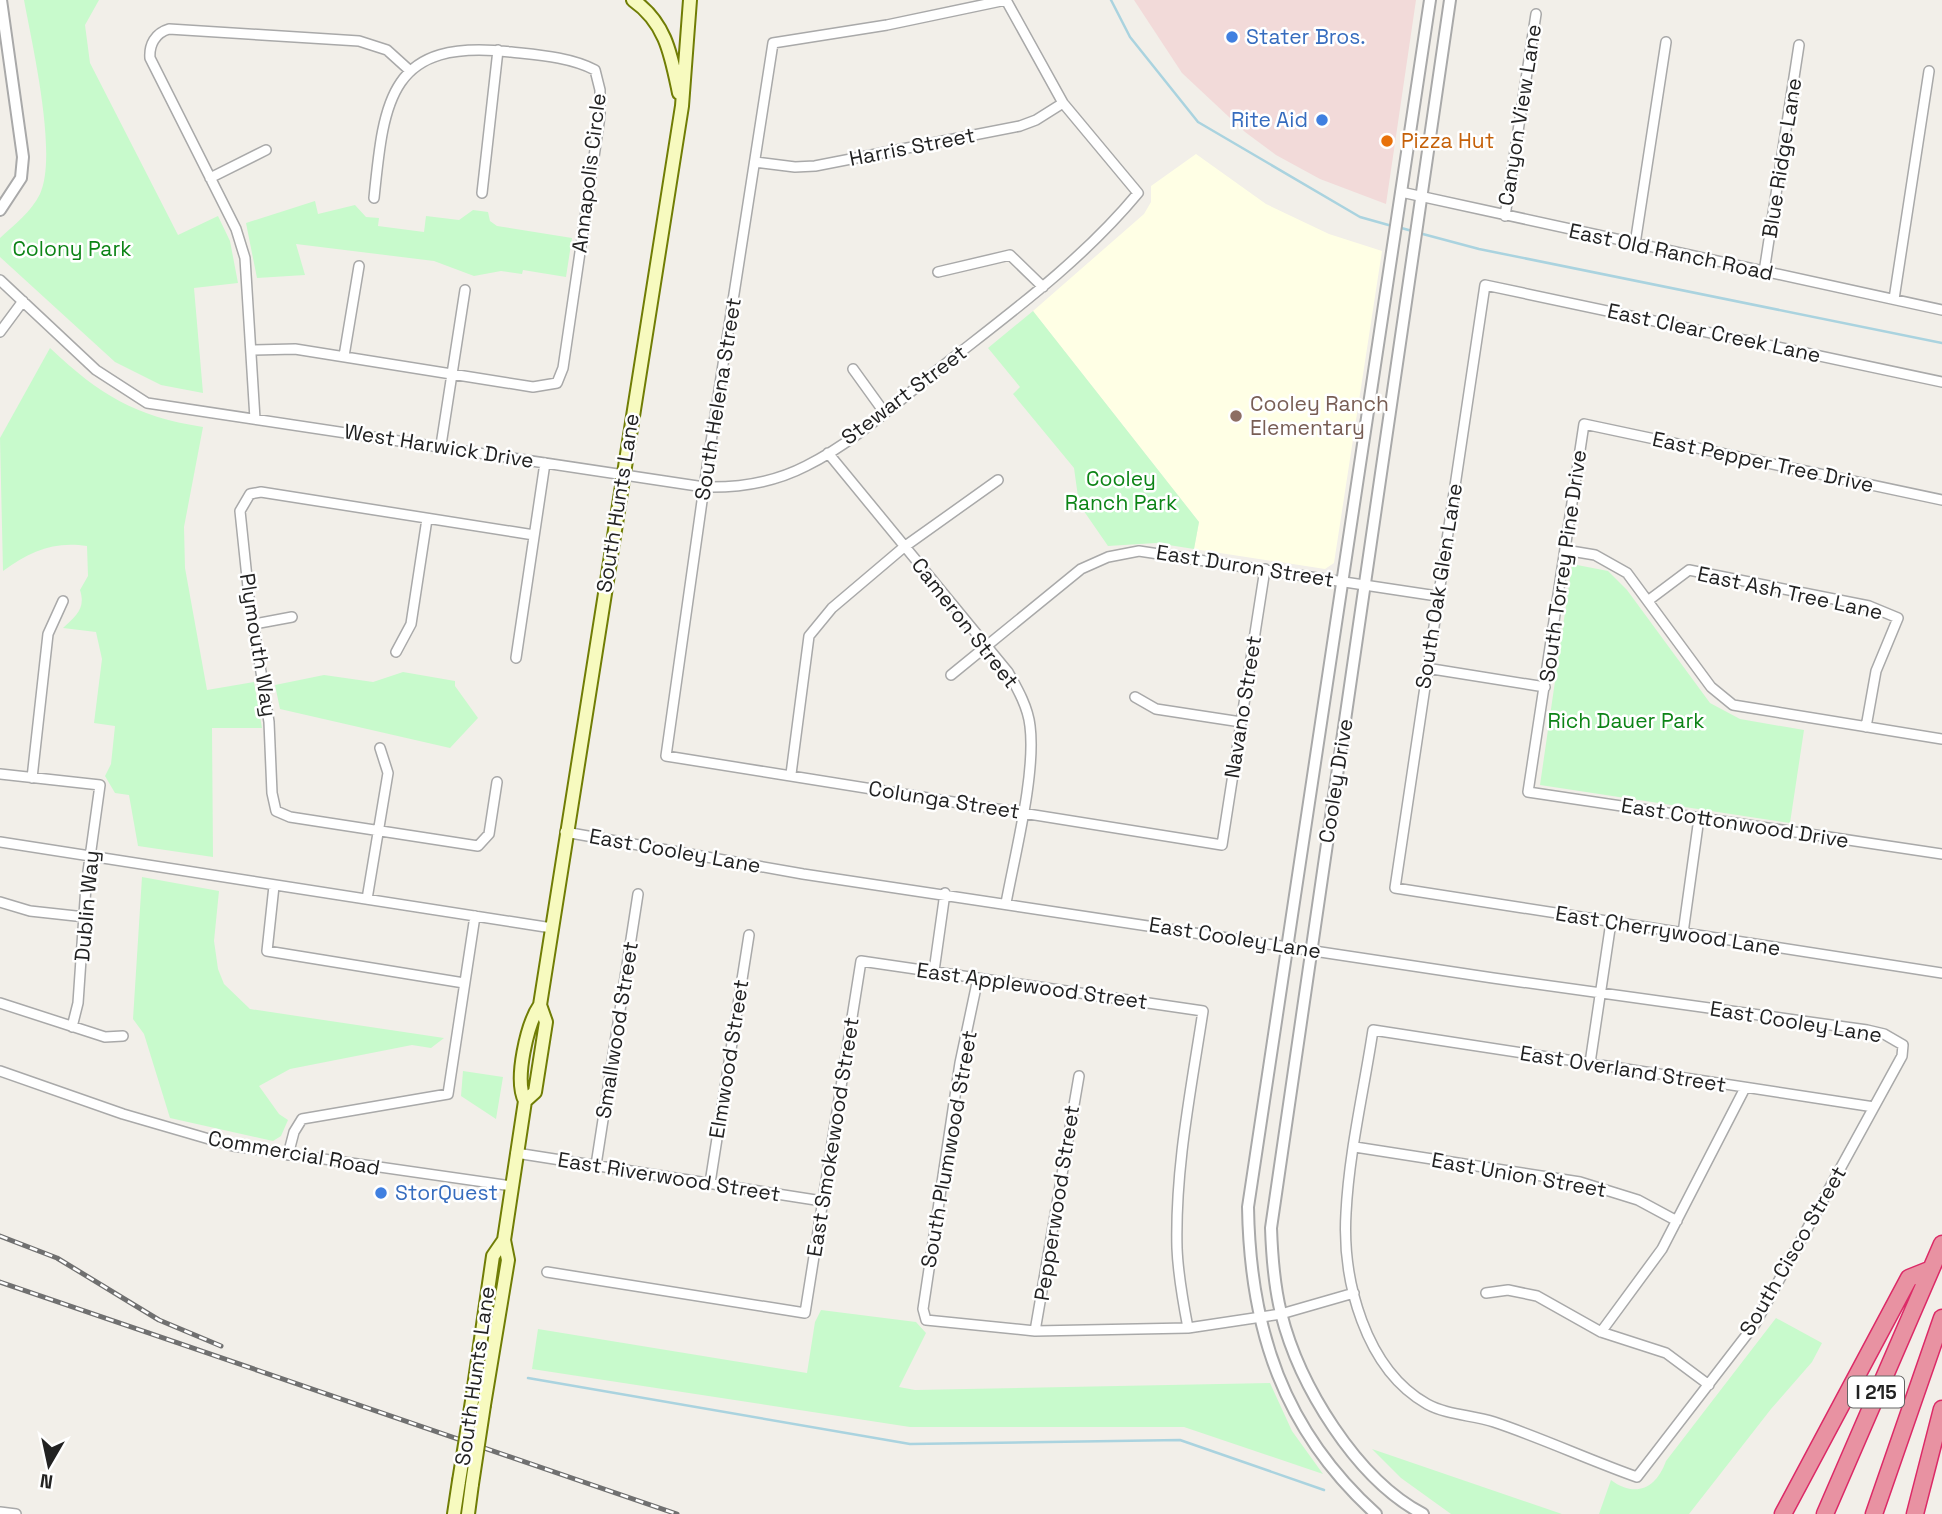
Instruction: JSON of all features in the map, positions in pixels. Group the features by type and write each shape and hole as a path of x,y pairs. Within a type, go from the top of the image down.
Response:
{"highway":[{"name":"I 215","path":"1825,1514 1942,1244"},
{"path":"1783,1514 1909,1278 1929,1270"},
{"name":"I 215","path":"1874,1514 1942,1318"},
{"path":"1915,1514 1942,1409"}],"main road":[{"path":"633,0 647,10 660,26 669,45 682,106"},
{"name":"South Hunts Lane","path":"454,1514 466,1482 478,1403 492,1256 504,1240 524,1101 519,1090 530,1019 540,1004 565,832 682,106 690,0"},
{"name":"South Hunts Lane","path":"466,1482 468,1514"}],"street":[{"path":"0,210 22,178 23,157 1,0"},
{"path":"1006,0 1063,103"},
{"name":"South Helena Street","path":"666,756 704,487 773,43 887,25 1006,0"},
{"path":"1430,4 1449,6"},
{"name":"Cooley Drive","path":"1376,1514 1337,1477 1301,1425 1278,1376 1258,1318 1249,1265 1248,1207 1430,4"},
{"name":"Cooley Drive","path":"1423,1514 1377,1478 1350,1448 1326,1415 1299,1364 1281,1314 1272,1268 1271,1228 1449,6"},
{"name":"Canyon View Lane","path":"1505,216 1536,14"},
{"path":"255,419 253,350 245,258 236,229 150,58 151,44 162,31 359,41 387,50 408,69 386,108 374,198"},
{"path":"1635,244 1666,42"},
{"name":"Blue Ridge Lane","path":"1764,272 1799,45"},
{"name":"Annapolis Circle","path":"253,350 279,348 344,356 543,387 557,383 561,378 600,116 600,90 595,70 575,62 472,48 453,51 408,69"},
{"path":"482,193 498,50"},
{"path":"1894,299 1929,71"},
{"name":"Harris Street","path":"755,162 795,167 815,166 1020,126 1063,103"},
{"name":"Stewart Street","path":"622,476 731,488 761,483 808,466 884,412 1042,287 1108,228 1138,193 1063,103"},
{"path":"1415,110 1433,113"},
{"path":"210,178 266,150"},
{"name":"East Old Ranch Road","path":"1401,192 1942,310"},
{"path":"938,272 1010,255 1042,287"},
{"path":"344,356 359,266"},
{"name":"West Harwick Drive","path":"0,280 96,370 147,402 441,445 622,476"},
{"path":"1389,285 1407,288"},
{"name":"East Clear Creek Lane","path":"1485,285 1942,382"},
{"name":"South Oak Glen Lane","path":"1395,888 1485,285"},
{"path":"441,445 465,290"},
{"path":"0,332 23,301"},
{"path":"853,369 884,412"},
{"name":"East Pepper Tree Drive","path":"1584,424 1942,500"},
{"name":"South Torrey Pine Drive","path":"1528,792 1584,424"},
{"name":"Cameron Street","path":"828,453 987,646 1019,691 1030,725 1030,760 1006,903"},
{"path":"516,658 545,463"},
{"path":"791,774 809,636 832,608 904,547 998,480"},
{"name":"Plymouth Way","path":"497,782 489,834 478,846 290,817 276,811 272,793 269,722 240,511 250,494 261,492 534,535"},
{"path":"396,652 411,624 427,519"},
{"path":"1565,550 1595,555 1627,573 1711,687 1733,705 1942,739"},
{"name":"East Duron Street","path":"951,675 1081,569 1108,557 1152,551 1437,596"},
{"name":"Navano Street","path":"1222,845 1265,569"},
{"name":"East Ash Tree Lane","path":"1649,600 1689,570 1869,606 1898,618 1876,671 1866,727"},
{"path":"0,774 32,778 48,634 63,601"},
{"path":"254,624 292,617"},
{"path":"1426,668 1545,687"},
{"path":"1135,697 1156,709 1241,722"},
{"path":"367,899 388,773 380,748"},
{"name":"Colunga Street","path":"666,756 1222,845"},
{"name":"Dublin Way","path":"32,778 100,785 90,858 78,1003 72,1027"},
{"name":"East Cottonwood Drive","path":"1528,792 1942,854"},
{"path":"1683,933 1699,818"},
{"name":"East Cooley Lane","path":"565,832 803,874 1867,1031 1884,1034 1903,1045"},
{"path":"0,842 551,928"},
{"path":"274,886 267,951 464,983"},
{"name":"East Cherrywood Lane","path":"1395,888 1942,973"},
{"path":"934,971 945,893"},
{"name":"Smallwood Street","path":"596,1165 638,894"},
{"path":"0,902 30,911 85,917"},
{"path":"288,1155 297,1125 302,1119 448,1094 475,916"},
{"path":"1590,1063 1611,922"},
{"name":"Elmwood Street","path":"710,1183 749,935"},
{"name":"East Applewood Street","path":"861,961 1203,1011 1180,1165 1177,1209 1177,1250 1188,1328"},
{"name":"East Smokewood Street","path":"547,1272 805,1313 861,961"},
{"name":"South Plumwood Street","path":"978,978 960,1063 923,1309 926,1320 1035,1331"},
{"path":"0,1003 106,1037 123,1036"},
{"name":"East Overland Street","path":"1355,1147 1373,1030 1874,1107"},
{"name":"South Cisco Street","path":"1354,1293 1363,1323 1382,1363 1415,1396 1430,1406 1493,1422 1637,1477 1755,1324 1902,1056 1903,1045"},
{"name":"Commercial Road","path":"0,1071 194,1135 288,1155 512,1186"},
{"name":"Pepperwood Street","path":"1035,1331 1079,1076"},
{"path":"1601,1332 1662,1249 1745,1088"},
{"path":"1035,1331 1188,1328 1281,1314 1354,1293 1346,1244 1346,1214 1355,1147"},
{"name":"East Union Street","path":"1355,1147 1580,1182 1637,1200 1677,1221"},
{"name":"East Riverwood Street","path":"516,1153 822,1201"},
{"path":"1486,1293 1508,1290 1537,1296 1601,1332 1666,1353 1709,1385"},
{"path":"0,1511 16,1514"}],"shaded area":[{"path":"1134,0 1416,0 1386,204 1320,179 1276,155 1245,132 1182,73"},
{"name":"Cooley Ranch Elementary","path":"1196,154 1266,204 1329,234 1382,251 1334,563 1325,569 1194,549 1199,522 1033,311 1144,214 1151,202 1151,186"}],"green space":[{"name":"Colony Park","path":"24,0 99,0 85,25 90,63 178,235 218,216 230,241 238,283 194,288 203,393 161,385 115,362 0,257 0,238 32,206 40,194 45,176 42,99"},
{"path":"315,201 318,214 355,205 366,217 379,218 378,226 424,232 426,216 459,220 473,210 488,212 490,221 497,226 572,238 566,277 523,270 522,274 501,271 474,276 434,261 296,244 305,275 257,278 246,223"},
{"name":"Cooley Ranch Park","path":"1033,311 1199,522 1194,549 1156,543 1108,546 1079,504 1074,468 1013,394 1020,387 988,348"},
{"path":"50,348 85,379 119,401 157,417 203,427 184,527 185,568 207,690 254,682 262,728 212,728 213,857 138,846 129,795 115,793 105,776 111,764 115,726 94,723 102,659 96,632 63,628 81,607 80,590 88,576 87,546 53,546 23,558 3,571 0,438"},
{"name":"Rich Dauer Park","path":"1572,564 1608,571 1627,590 1710,703 1740,719 1804,730 1790,823 1540,785"},
{"path":"403,672 455,681 455,686 478,718 450,748 280,709 275,685 324,675 373,682"},
{"path":"142,877 219,891 214,941 218,969 224,984 250,1009 444,1038 431,1048 412,1045 290,1069 259,1086 279,1114 288,1120 281,1136 273,1141 170,1118 144,1034 133,1019"},
{"path":"463,1071 503,1077 496,1119 461,1096"},
{"path":"821,1310 916,1322 926,1333 899,1387 915,1390 1270,1383 1292,1431 1323,1474 1184,1427 910,1427 532,1369 538,1329 807,1373 815,1322"},
{"path":"1776,1318 1822,1343 1812,1362 1771,1409 1689,1514 1599,1514 1611,1480 1628,1489 1636,1489 1644,1488 1657,1478 1666,1461"},
{"path":"1372,1449 1562,1514 1451,1514 1401,1478"}],"waterway":[{"path":"1111,0 1130,37 1198,122 1360,217 1392,226"},
{"path":"1398,227 1412,231"},
{"path":"1419,233 1479,249 1942,343"},
{"path":"528,1378 910,1444 1180,1440 1324,1490"}],"railway":[{"path":"0,1236 57,1258 159,1320 221,1346"},
{"path":"0,1282 677,1514"}],"place":[{"name":"Stater Bros.","path":"1232,37"},
{"name":"Rite Aid","path":"1322,120"},
{"name":"Pizza Hut","path":"1387,141"},
{"name":"Cooley Ranch Elementary","path":"1236,416"},
{"name":"StorQuest","path":"381,1193"}]}
